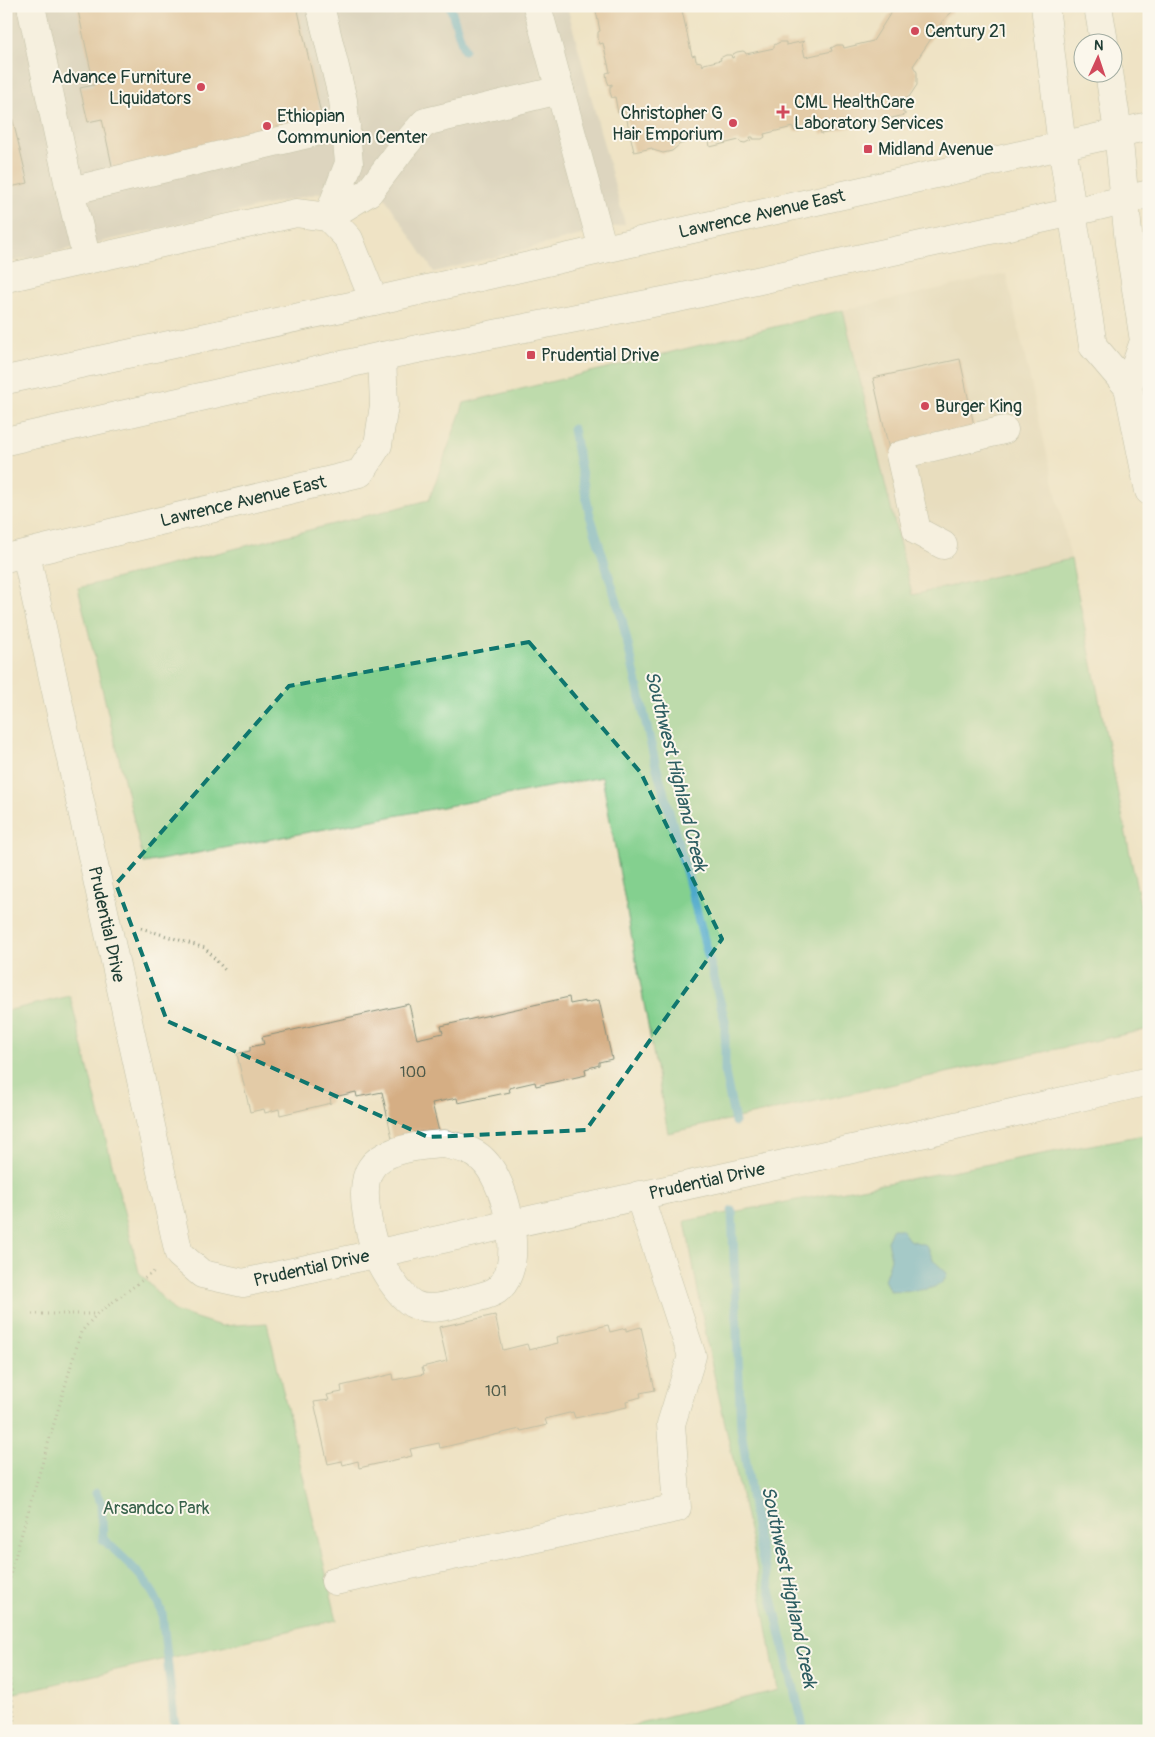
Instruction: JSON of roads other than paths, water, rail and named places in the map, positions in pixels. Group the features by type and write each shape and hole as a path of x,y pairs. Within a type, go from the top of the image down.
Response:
{"main road":[{"path":"31,6 70,191 87,260"},
{"path":"320,6 344,100 350,163 328,217"},
{"path":"537,6 603,249"},
{"path":"1045,6 1062,146 1093,346 1128,387 1142,422 1148,485"},
{"path":"1098,6 1102,32"},
{"path":"1110,82 1118,132 1137,196 1130,243 1144,341 1128,387"},
{"path":"6,278 296,213 328,217 369,192 425,122 560,90"},
{"path":"70,191 346,125"},
{"name":"Lawrence Avenue East","path":"6,380 374,301 1149,126"},
{"path":"6,441 382,356 678,298 1073,212 1137,196"},
{"path":"328,217 349,239 374,301"},
{"name":"Lawrence Avenue East","path":"16,556 360,473 378,446 384,405 382,356"},
{"path":"943,545 917,531 900,455 1004,430"},
{"name":"Prudential Drive","path":"16,556 179,1254 202,1274 243,1283 924,1133 1149,1081"},
{"path":"444,1144 469,1150 482,1159 498,1181 510,1224 513,1246 511,1266 506,1280 496,1292 438,1307 425,1307 413,1304 400,1293 376,1253 364,1196 364,1187 370,1168 382,1157 424,1145 444,1144"},
{"path":"335,1581 677,1508 671,1424 692,1356 639,1195"}],"water":[{"path":"892,1229 901,1229 909,1240 926,1245 934,1261 947,1273 945,1280 939,1285 924,1290 890,1291 884,1280 891,1259 887,1241"}],"waterway":[{"name":"Southwest Highland Creek","path":"450,6 464,50"},
{"name":"Southwest Highland Creek","path":"573,429 589,512 621,615 655,762 687,874 725,1021 725,1073 735,1122"},
{"name":"Southwest Highland Creek","path":"732,1211 741,1429 758,1540 804,1731"},
{"path":"96,1493 101,1503 103,1539 145,1581 162,1613 177,1731"}],"place":[{"name":"Century 21","path":"915,31"},
{"name":"Advance Furniture Liquidators","path":"201,87"},
{"name":"CML HealthCare Laboratory Services","path":"783,112"},
{"name":"Christopher G Hair Emporium","path":"733,123"},
{"name":"Ethiopian Communion Center","path":"267,126"},
{"name":"Midland Avenue","path":"868,149"},
{"name":"Prudential Drive","path":"531,355"},
{"name":"Burger King","path":"925,406"}],"park label":[{"name":"Arsandco Park","path":"156,1508"}]}
